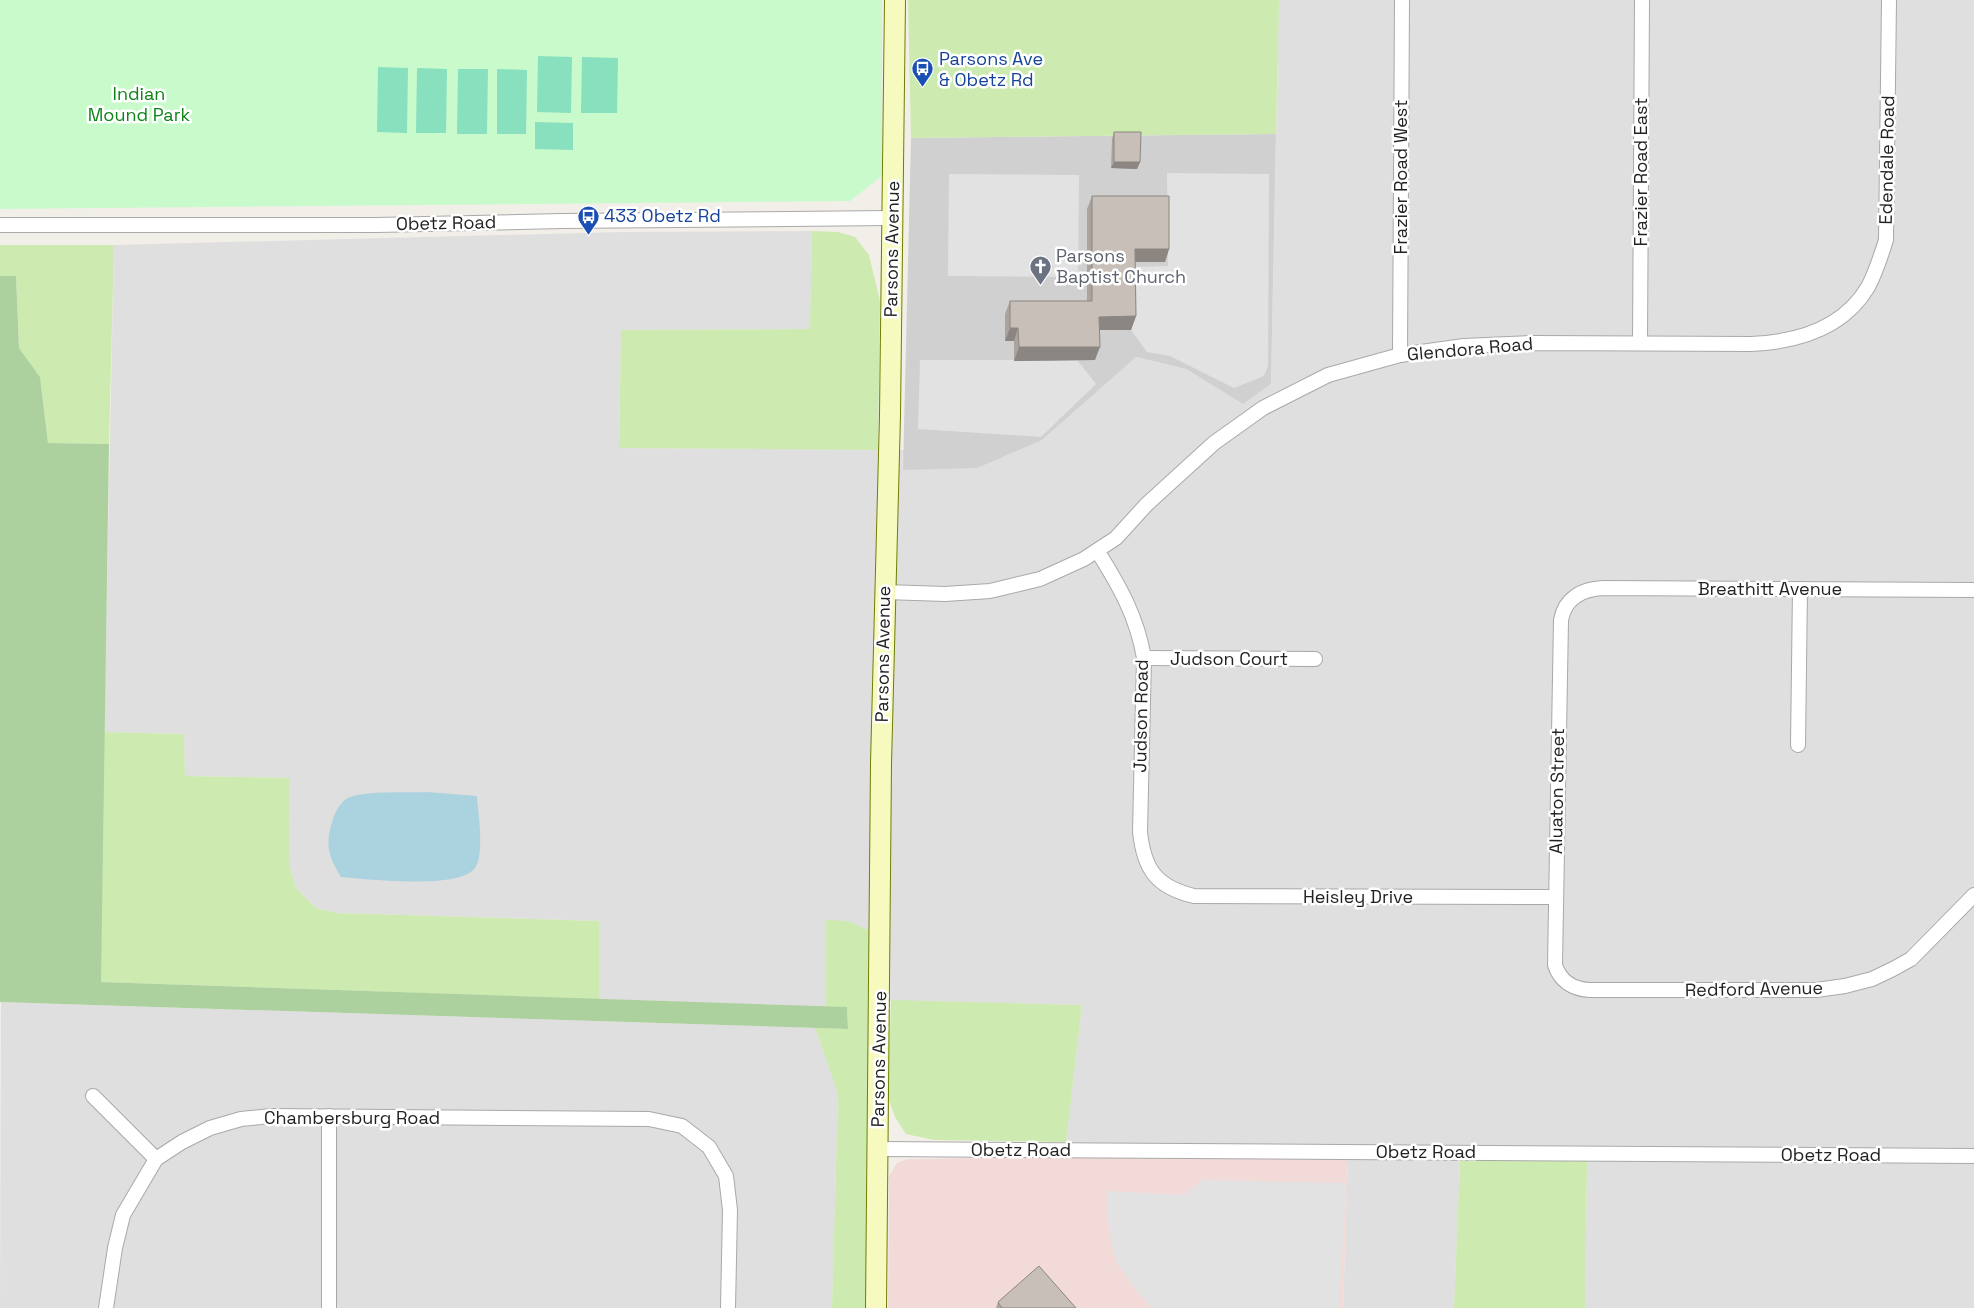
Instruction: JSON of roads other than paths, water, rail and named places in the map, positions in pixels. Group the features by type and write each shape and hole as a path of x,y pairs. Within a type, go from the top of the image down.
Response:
{"street":[{"name":"Parsons Avenue","path":"876,1308 881,764 890,415 895,0"},
{"name":"Frazier Road West","path":"1400,355 1402,0"},
{"name":"Frazier Road East","path":"1640,343 1642,0"},
{"name":"Edendale Road","path":"1849,310 1867,289 1878,267 1886,240 1888,0"},
{"name":"Obetz Road","path":"0,225 376,225 891,218"},
{"name":"Glendora Road","path":"885,592 945,594 990,591 1040,578 1098,552 1116,538 1146,505 1214,443 1263,408 1328,376 1400,355 1474,345 1532,343 1778,343 1803,337 1828,326 1849,310"},
{"name":"Judson Road","path":"1098,552 1129,605 1140,636 1144,658 1140,832 1142,852 1150,871 1163,884"},
{"name":"Breathitt Avenue","path":"1570,601 1585,590 1603,588 1974,590"},
{"path":"1798,745 1800,589"},
{"name":"Aluaton Street","path":"1564,980 1557,971 1554,960 1561,620 1562,613 1570,601"},
{"name":"Judson Court","path":"1144,658 1315,659"},
{"name":"Heisley Drive","path":"1163,884 1176,892 1194,896 1555,897"},
{"name":"Redford Avenue","path":"1564,980 1575,988 1589,990 1816,990 1845,986 1872,978 1911,959 1974,895"},
{"path":"93,1096 156,1160"},
{"name":"Chambersburg Road","path":"106,1308 114,1248 123,1215 156,1160 182,1142 210,1128 241,1119 271,1116 649,1119 682,1126 709,1147 726,1176 730,1210 728,1308"},
{"path":"329,1116 330,1308"},
{"name":"Obetz Road","path":"878,1149 1974,1156"}],"water":[{"path":"385,792 427,792 477,796 480,854 475,868 466,875 432,881 412,882 341,877 331,858 328,840 335,814 346,799 362,794"}],"place":[{"name":"Parsons Ave & Obetz Rd","path":"923,88"},
{"name":"433 Obetz Rd","path":"588,235"},
{"name":"Parsons Baptist Church","path":"1040,285"}],"park label":[{"name":"Indian Mound Park","path":"139,104"}]}
